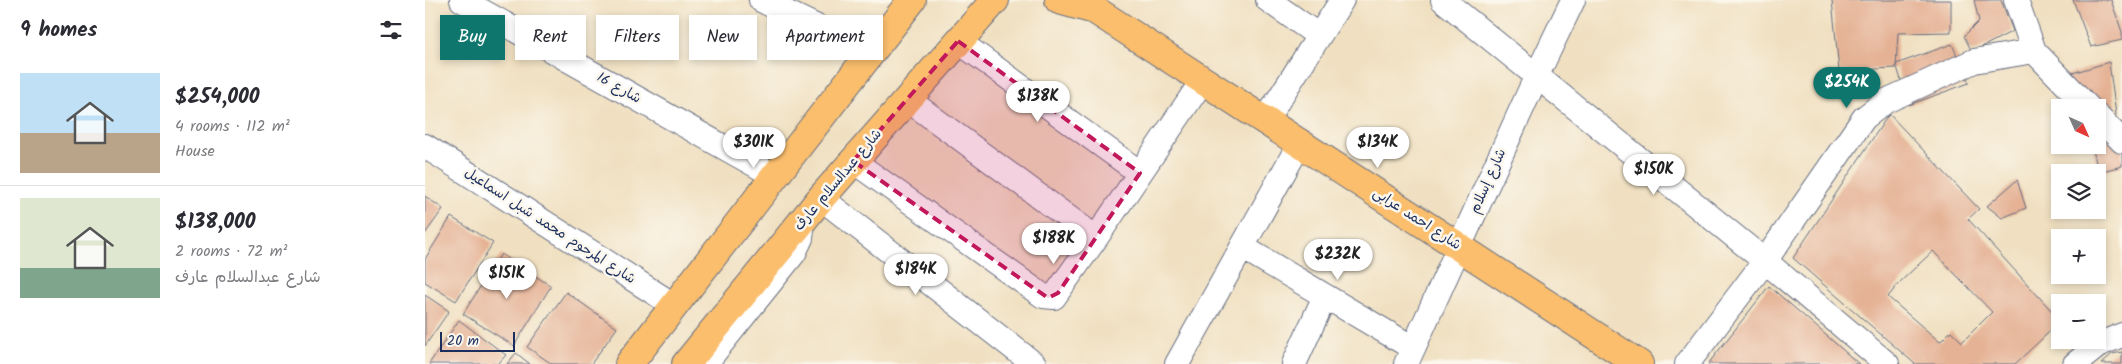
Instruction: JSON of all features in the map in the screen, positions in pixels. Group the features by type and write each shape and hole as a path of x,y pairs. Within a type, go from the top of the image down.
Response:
{"main road":[{"path":"883,37 912,0"},
{"name":"شارع عبدالسلام عارف","path":"686,364 804,218 995,0"},
{"name":"شارع احمد عرابى","path":"1059,0 1090,5 1639,364"},
{"path":"629,364 866,60"}],"street":[{"name":"شارع 16","path":"463,0 775,176"},
{"path":"761,0 792,15"},
{"path":"1268,0 1319,36"},
{"path":"1265,121 1343,0"},
{"path":"1443,0 1765,261 1887,364"},
{"name":"شارع إسلام","path":"1410,356 1537,75 1573,0"},
{"path":"2016,0 2034,51 2080,99"},
{"path":"958,41 1140,173"},
{"path":"1687,364 1765,261 1864,118 1886,101 1974,61 2034,51"},
{"path":"853,161 1043,296 1054,296 1096,238 1203,80"},
{"path":"907,99 1096,238"},
{"path":"2106,125 2122,141"},
{"path":"1177,364 1300,143"},
{"name":"شارع المرحوم محمد شبل اسماعيل","path":"425,146 675,306"},
{"path":"821,198 1034,364"},
{"path":"705,364 794,253 801,238 804,218"},
{"path":"1242,247 1325,296 1410,356"},
{"path":"1294,364 1325,296"},
{"path":"2075,364 2099,344 2122,334"}],"highlighted area":[{"path":"958,41 1140,173 1058,293 1048,298 853,161"}],"building":[{"path":"1832,0 1951,0 1951,32 1898,33 1896,68 1839,71"},
{"path":"1974,0 2001,0 2013,31 1972,52 1964,36 1979,21"},
{"path":"2073,0 2111,0 2122,32 2122,40 2091,47"},
{"path":"1952,44 1969,83 1909,105 1896,64"},
{"path":"2109,62 2116,115 2106,118 2106,99 2068,99 2059,77"},
{"path":"1889,114 1979,209 1968,219 2051,310 2051,330 2015,364 1915,364 1793,258","holes":["1933,251 1992,312 1962,342 1951,331 1940,342 1888,297 1899,283"]},
{"path":"2122,127 2122,166 2106,170 2106,164 2096,164 2094,154 2106,154 2106,130"},
{"path":"2017,180 2026,208 2002,218 1987,206"},
{"path":"425,196 443,209 425,234"},
{"path":"451,217 493,243 456,301 425,282 425,259"},
{"path":"501,254 551,286 514,346 463,314"},
{"path":"1769,286 1819,329 1859,364 1708,364"},
{"path":"566,292 617,328 591,364 552,364 527,347"},
{"path":"425,295 449,311 425,346"},
{"path":"459,320 506,355 498,364 429,364"},
{"path":"2122,352 2122,364 2101,364 2112,354"},
{"path":"516,353 530,364 507,364"}]}
